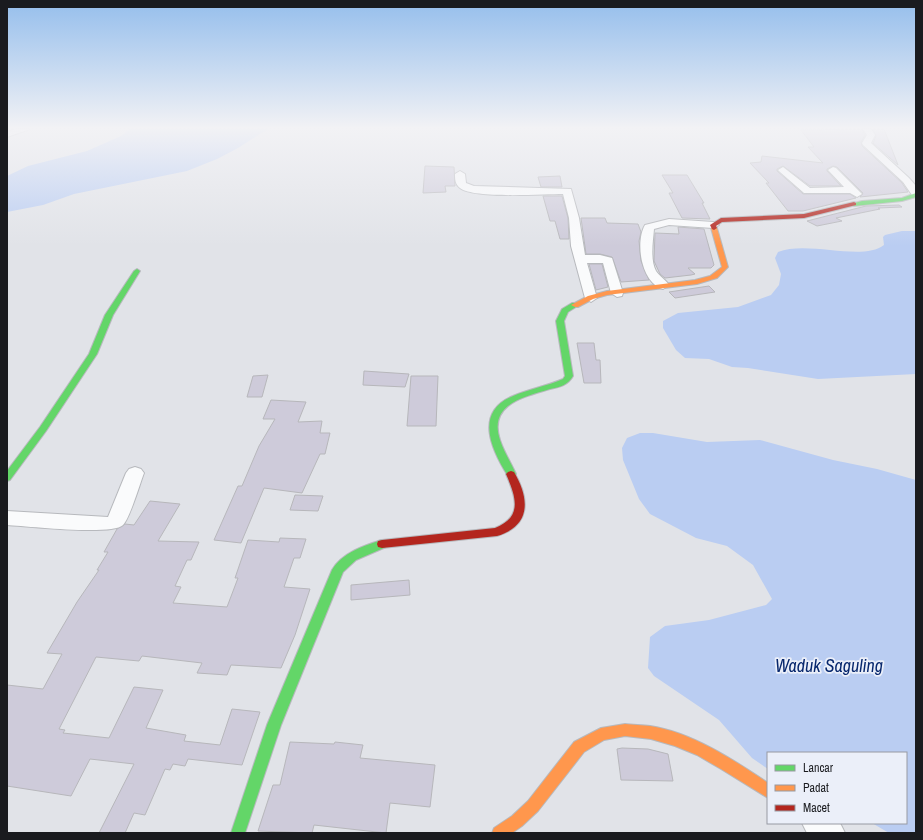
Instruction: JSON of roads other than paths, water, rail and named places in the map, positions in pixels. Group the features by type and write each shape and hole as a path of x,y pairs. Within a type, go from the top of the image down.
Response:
{"street":[{"path":"663,285 651,272 648,263 649,227 669,222 713,225 721,220 807,216 828,209 866,202 914,198 906,180 893,168"},
{"path":"784,170 808,191 853,190"},
{"path":"833,170 866,202"},
{"path":"460,174 461,183 464,186 476,189 489,191 567,191 574,218 577,246 591,298"},
{"path":"238,833 274,725 338,570 344,562 354,555 382,544 497,532 510,527 518,517 521,507 518,494 494,431 493,419 496,411 513,400 566,381 569,376 560,321 562,314 567,309 591,298 712,278 720,273 725,267 713,225"},
{"path":"580,259 608,261 617,293"},
{"path":"7,478 43,430 93,354 109,315 137,271"},
{"path":"7,518 102,524 112,523 117,520 135,473"},
{"path":"499,833 510,827 525,813 561,772 579,746 601,734 613,732 630,731 669,737 712,757 767,790"},
{"path":"817,824 832,833"}],"water":[{"path":"23,168 194,168 187,171 74,194 43,205 7,212 7,176"},
{"path":"902,231 916,231 916,374 818,379 748,368 732,367 709,359 685,358 676,350 663,328 663,321 678,313 738,307 771,295 779,285 781,274 775,258 778,252 804,248 849,252 874,250 884,245 883,237 885,235"},
{"name":"Waduk Saguling","path":"640,433 653,433 707,442 760,440 833,460 877,469 916,480 916,833 889,833 874,824 907,824 907,752 767,752 767,768 752,758 719,720 654,676 648,668 650,637 665,626 709,620 766,605 772,599 753,565 727,546 696,538 650,514 639,499 623,460 622,448 627,438"}]}
